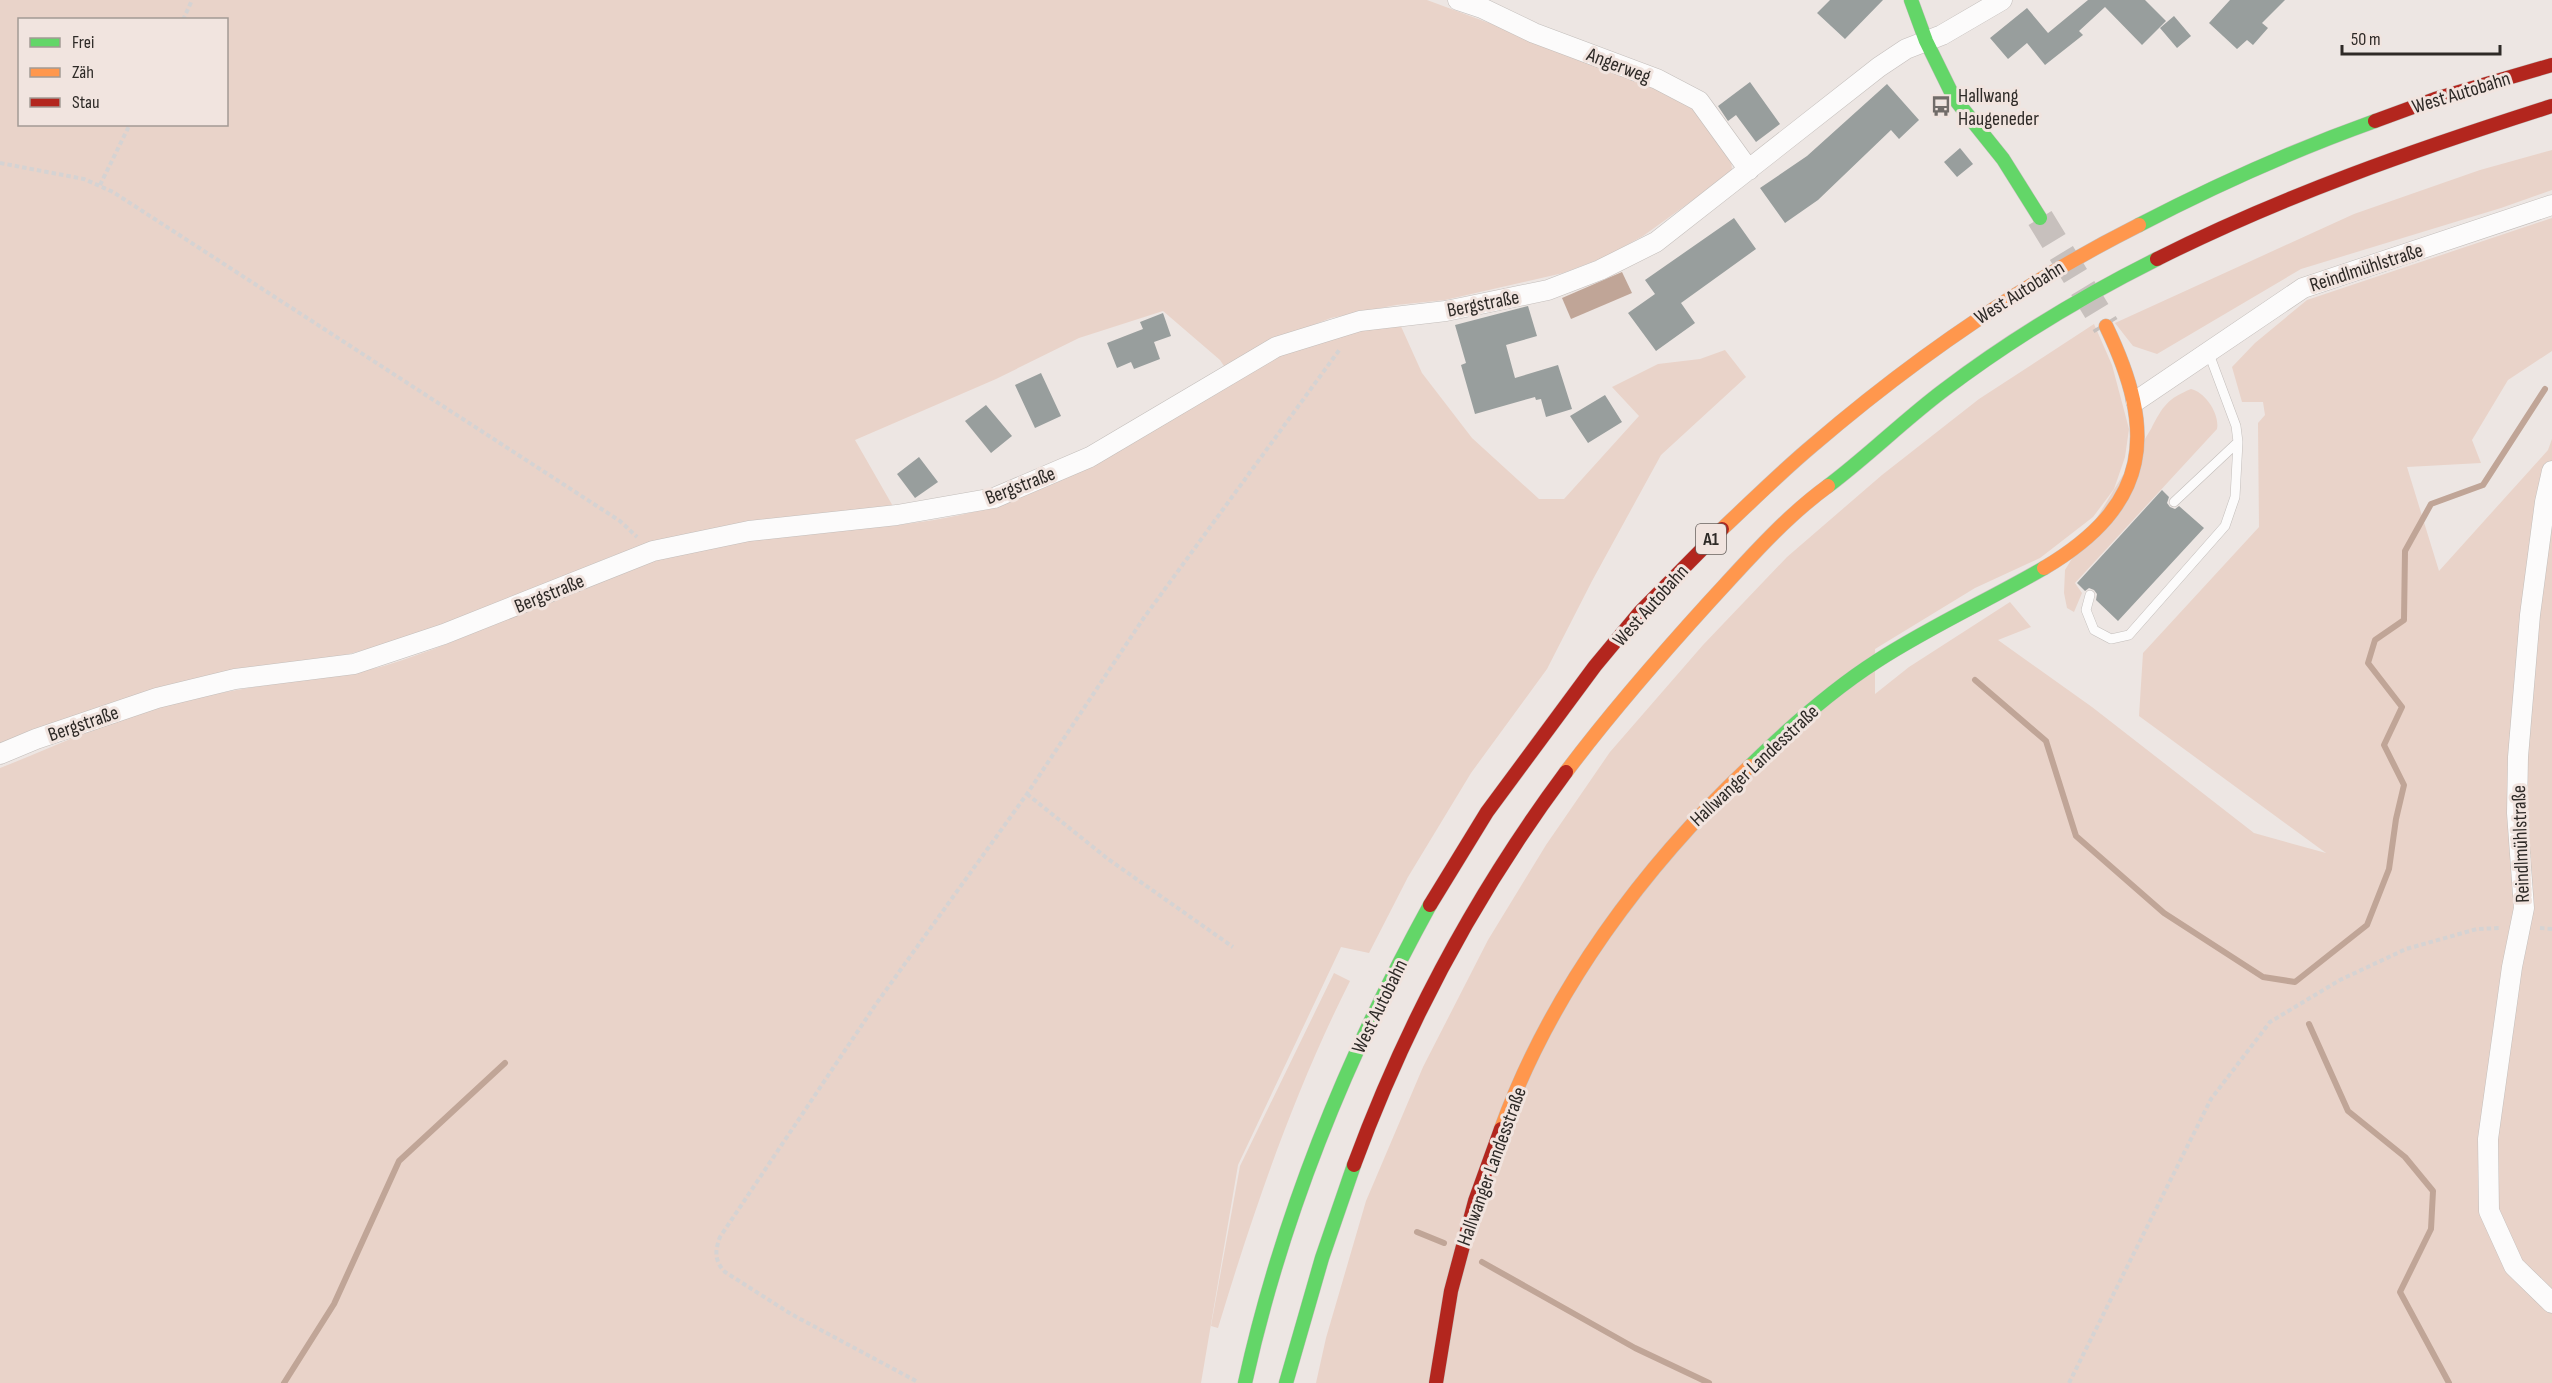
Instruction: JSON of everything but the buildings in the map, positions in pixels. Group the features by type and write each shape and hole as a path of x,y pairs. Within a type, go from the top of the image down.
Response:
{"main road":[{"path":"1911,0 1926,41 1954,98 2003,159 2040,218"},
{"name":"West Autobahn","path":"1245,1383 1262,1302 1318,1144 1359,1045 1431,903 1506,785 1598,663 1672,578 1753,497 1838,422 1927,353 2019,291 2069,261 2121,231 2215,185 2318,141 2427,102 2552,65"},
{"name":"West Autobahn","path":"1286,1383 1305,1308 1348,1179 1383,1090 1451,950 1484,892 1543,802 1642,677 1726,581 1813,497 1942,392 2085,298 2229,223 2314,187 2442,140 2552,106"},
{"name":"Hallwanger Landesstraße","path":"1436,1383 1454,1274 1475,1200 1502,1127 1551,1019 1588,956 1637,886 1691,821 1745,768 1855,676 1918,634 2050,564 2078,546 2102,523 2118,503 2135,460 2140,436 2136,401 2118,351 2106,326"}],"street":[{"name":"Angerweg","path":"1458,0 1485,4 1534,33 1657,79 1699,101 1749,170"},
{"name":"Bergstraße","path":"0,754 36,739 168,695 235,679 354,664 444,634 653,551 749,531 897,515 994,498 1090,457 1276,347 1360,321 1446,310 1548,290 1600,270 1656,242 1879,66 1906,49 1942,36 2001,0"},
{"name":"Reindlmühlstraße","path":"2136,401 2303,288 2552,205"},
{"name":"Reindlmühlstraße","path":"2552,471 2545,502 2530,615 2518,757 2517,813 2524,908 2512,967 2488,1139 2489,1211 2514,1266 2552,1303"}],"lane":[{"path":"2090,595 2086,610 2094,630 2111,639 2129,635 2225,526 2235,497 2238,442 2236,426 2208,351"},
{"path":"2174,502 2238,442"}],"path":[{"path":"184,18 192,0"},
{"path":"100,185 129,126"},
{"path":"0,163 100,185 620,521 653,551"},
{"path":"916,1381 791,1314 725,1272 718,1265 716,1247 720,1237 876,1004 1028,794 1143,619 1360,321"},
{"path":"1028,794 1108,859 1233,947"},
{"path":"2069,1383 2211,1099 2270,1022 2340,980 2406,948 2477,929 2520,927 2552,929"}],"shaded area":[{"path":"0,0 1427,0 1653,84 1696,110 1731,154 1732,172 1643,236 1605,257 1563,273 1445,300 1396,305 1331,318 1265,344 1224,366 1163,311 1079,338 996,379 855,440 894,508 682,535 612,556 438,630 0,748"},
{"path":"2552,150 2552,190 2501,208 2301,269 2157,354 2133,346 2115,323 2354,214 2480,170"},
{"path":"2552,218 2552,351 2508,380 2472,440 2481,463 2407,467 2439,571 2548,450 2552,439 2552,1383 1316,1383 1326,1338 1366,1201 1423,1067 1488,940 1546,845 1610,752 1703,645 1787,557 1882,475 1979,399 2094,324 2112,365 2129,429 2125,457 2114,489 2093,517 2040,558 1975,588 1875,649 1875,694 1909,667 2010,602 2031,627 1998,640 2092,707 2254,833 2326,853 2139,716 2143,653 2259,527 2258,423 2265,415 2263,402 2242,402 2232,367 2255,343 2307,300"},
{"path":"1622,272 1632,293 1571,319 1562,298"},
{"path":"1399,322 1422,373 1472,438 1539,499 1564,499 1639,416 1612,387 1658,364 1700,359 1725,350 1746,377 1661,455 1547,669 1471,773 1408,877 1369,953 1341,947 1238,1165 1201,1383 0,1383 0,768 108,724 174,703 387,665 462,638 610,575 686,550 761,537 913,523 988,508 1063,480 1133,442 1236,379 1286,353 1334,336"},
{"path":"2191,389 2201,394 2210,404 2216,417 2217,429 2075,583 2082,593 2074,612 2067,608 2064,593 2065,570 2163,409 2176,396"},
{"path":"1334,973 1350,981 1311,1065 1276,1152 1218,1328 1211,1326 1240,1166"}],"waterway":[{"path":"1975,680 2046,741 2076,836 2164,913 2263,977 2295,982 2367,925 2389,869 2396,819 2404,785 2384,745 2402,707 2368,663 2375,640 2404,620 2405,551 2431,504 2483,485 2545,389"},
{"path":"2309,1024 2348,1111 2405,1157 2433,1191 2431,1229 2400,1292 2449,1383"},
{"path":"284,1383 334,1304 399,1161 505,1063"},
{"path":"1417,1232 1444,1243"},
{"path":"1482,1262 1635,1348 1709,1383"}],"tunnel":[{"path":"2040,218 2106,326"}],"traffic: fast":[{"path":"1911,0 1926,41 1954,98 2003,159 2040,218"},
{"path":"2139,225 2256,169 2375,121"},
{"path":"1828,486 1929,402 2021,336 2102,288 2157,259"},
{"path":"1750,766 1811,710 1897,648 2044,568"},
{"path":"1245,1383 1278,1259 1320,1138 1371,1020 1430,905"},
{"path":"1286,1383 1322,1258 1354,1165"}],"traffic: slow":[{"path":"1722,529 1812,446 1889,383 2010,298 2139,225"},
{"path":"2044,568 2080,544 2106,518 2125,491 2135,463 2137,432 2133,400 2122,364 2106,326"},
{"path":"1566,772 1636,685 1752,555 1781,526 1828,486"},
{"path":"1501,1129 1546,1028 1604,933 1673,846 1750,766"}],"traffic: jam":[{"path":"2375,121 2435,99 2552,65"},
{"path":"2157,259 2302,194 2451,139 2552,106"},
{"path":"1430,905 1487,812 1595,666 1640,612 1722,529"},
{"path":"1354,1165 1396,1061 1446,961 1502,865 1566,772"},
{"path":"1436,1383 1451,1291 1475,1201 1501,1129"}],"place":[{"name":"Hallwang Haugeneder","path":"1941,106"}]}
